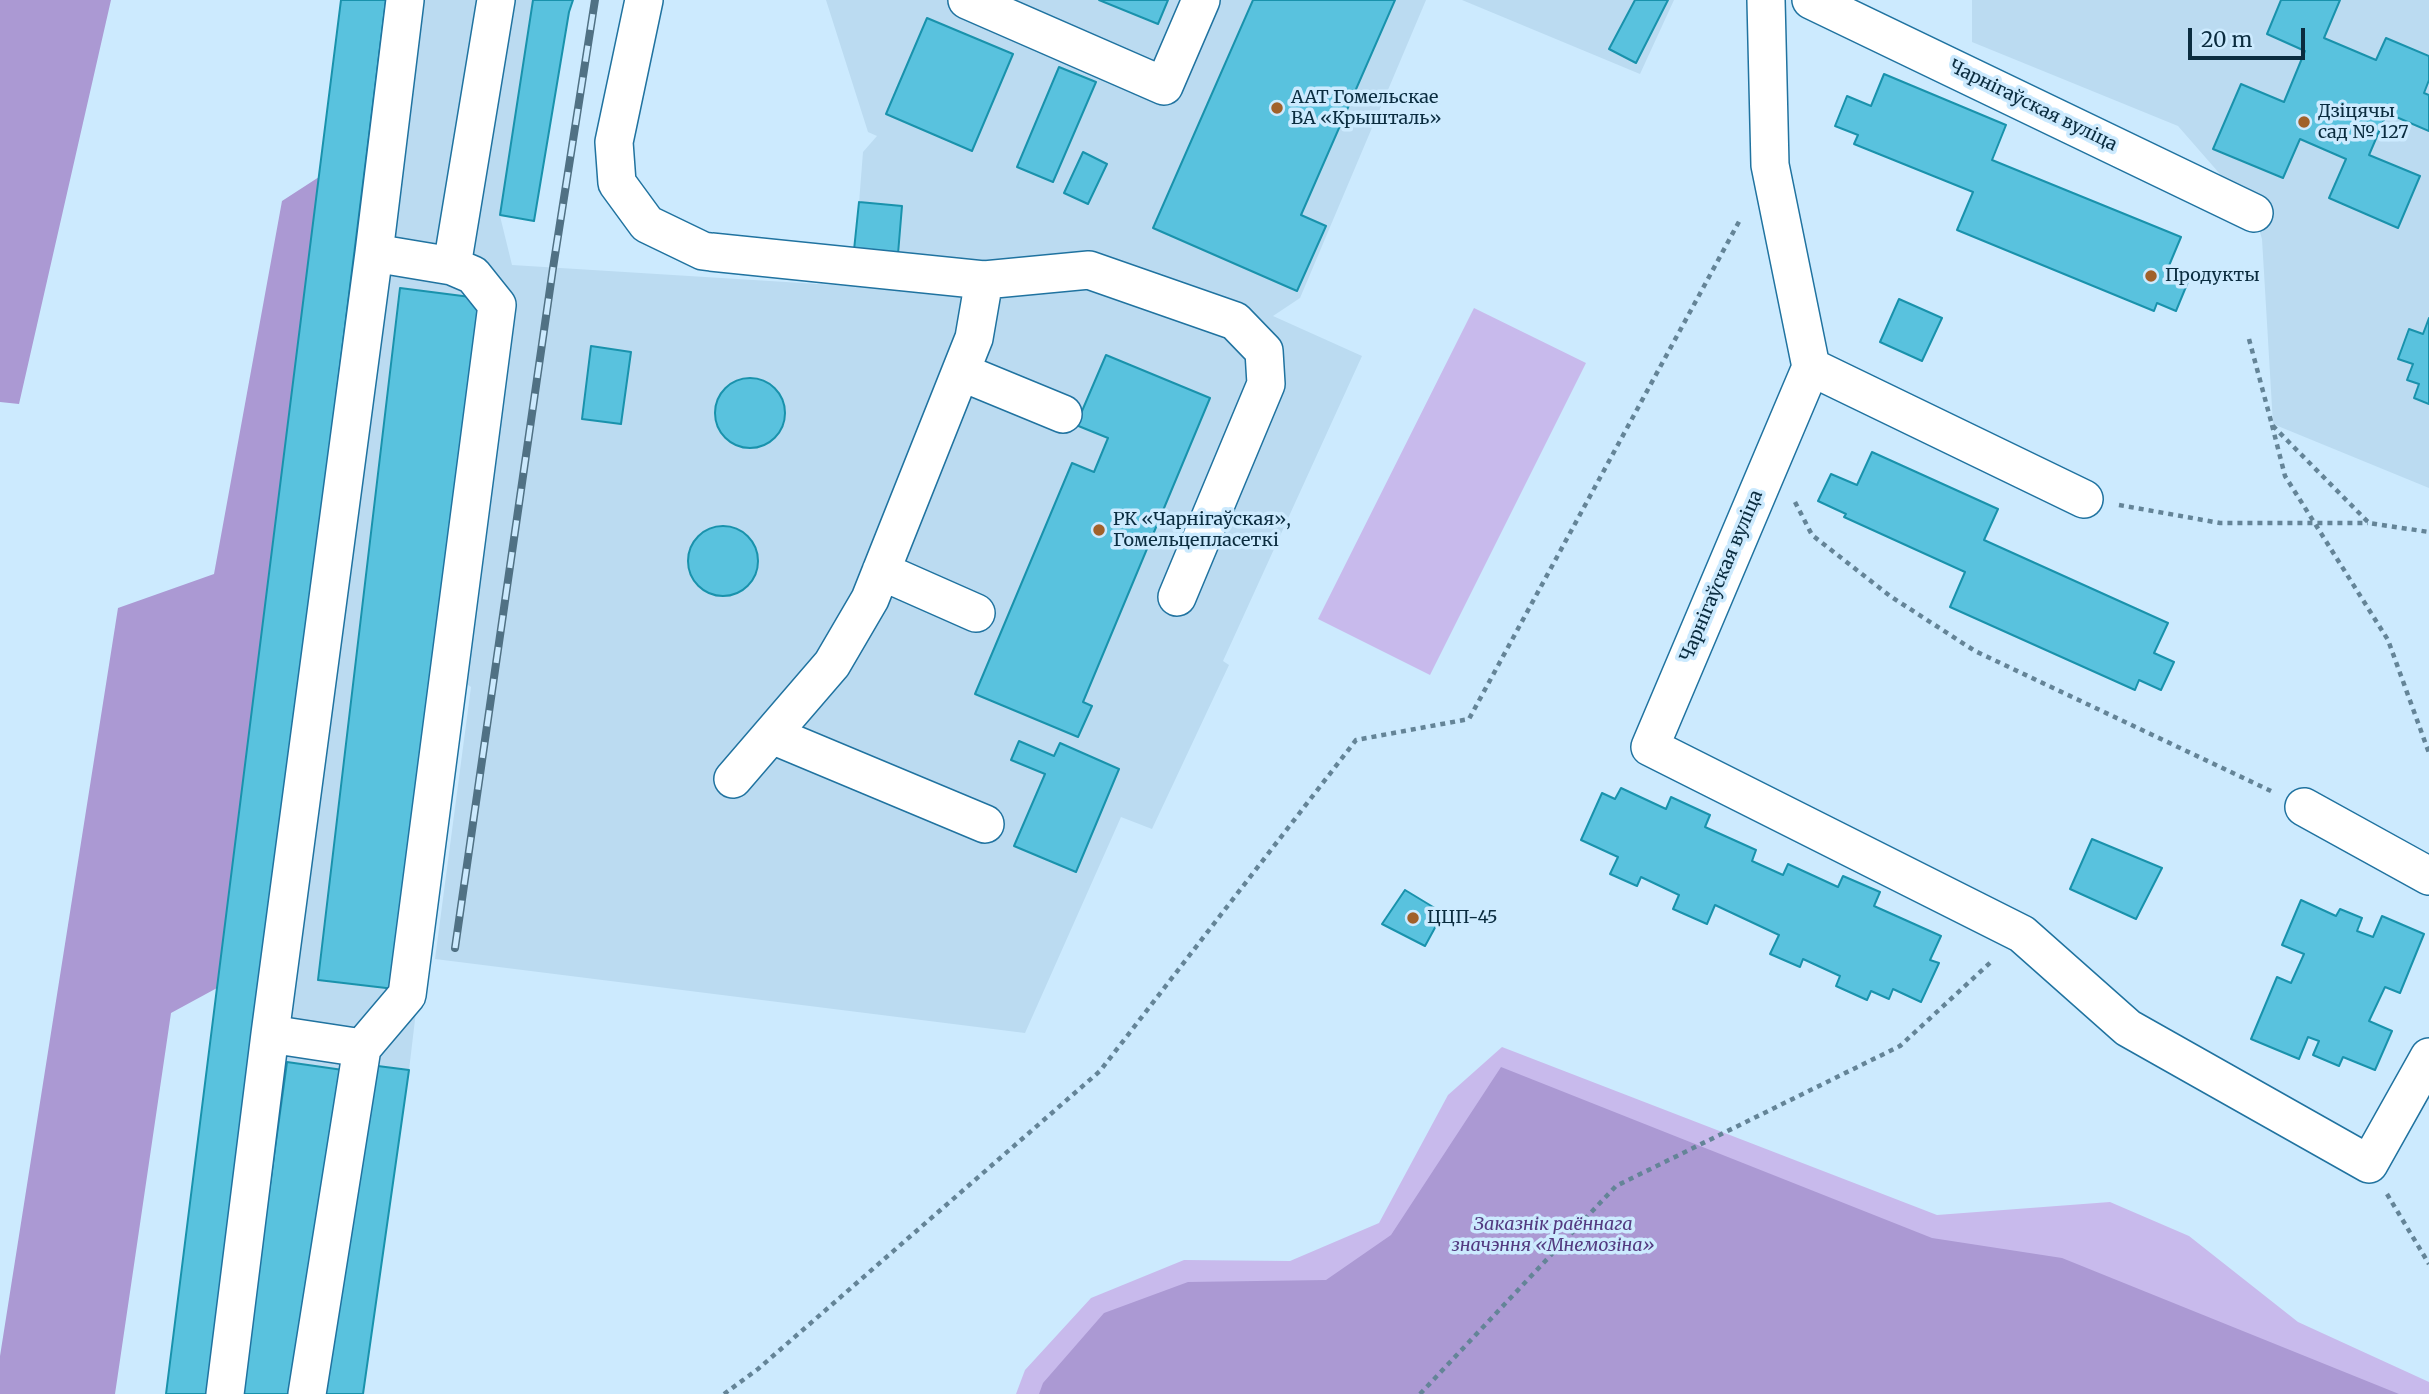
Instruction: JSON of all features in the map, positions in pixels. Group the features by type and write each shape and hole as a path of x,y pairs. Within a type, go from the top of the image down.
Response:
{"street":[{"path":"225,1394 405,0"},
{"path":"452,266 496,0"},
{"path":"644,0 614,142 617,183 647,224 703,251 984,280 1088,270 1234,321 1264,351 1266,384 1177,597"},
{"path":"967,0 1164,86 1201,0"},
{"path":"1766,0 1770,165 1811,367 2084,499"},
{"name":"Чарнігаўская вуліца","path":"1811,0 2255,213"},
{"path":"307,1394 362,1048 407,995 497,305 473,275 452,266 374,253"},
{"path":"733,779 832,664 870,599 974,338 984,280"},
{"name":"Чарнігаўская вуліца","path":"1811,367 1650,747 2022,934"},
{"path":"961,372 1063,414"},
{"path":"881,572 976,613"},
{"path":"772,734 985,824"},
{"path":"2304,807 2429,876"},
{"path":"2022,934 2128,1028 2369,1164 2429,1057"},
{"path":"270,1034 362,1048"}],"path":[{"path":"724,1394 758,1369 1100,1071 1356,740 1469,719 1770,165"},
{"path":"2249,340 2285,477 2388,639 2429,753"},
{"path":"2272,425 2369,523"},
{"path":"1772,457 1812,534 1890,596 1975,651 2304,807"},
{"path":"2084,499 2220,523 2369,523 2429,532"},
{"path":"1420,1394 1616,1186 1900,1046 2022,934"},
{"path":"2369,1164 2429,1264"}],"shaded area":[{"path":"341,0 573,0 534,221 500,216 512,265 850,286 854,267 863,152 877,136 868,132 826,0 1426,0 1300,298 1273,316 1362,356 1223,661 1229,665 1152,829 1121,817 1025,1033 435,959 471,687 456,676 409,1070 363,1394 166,1394"},
{"path":"1462,0 1674,0 1640,74"},
{"path":"1972,0 2429,0 2429,488 2273,424 2262,239 2254,213 2178,126 1972,42"}],"green space":[{"path":"0,0 111,0 19,404 0,402"},
{"path":"319,177 217,988 171,1013 115,1394 0,1394 0,1356 118,608 214,574 282,201"},
{"path":"1474,308 1586,363 1430,675 1318,619"},
{"name":"Заказнік раённага значэння «Мнемозіна»","path":"1502,1047 1937,1215 2110,1202 2189,1236 2298,1322 2429,1382 2429,1394 1016,1394 1025,1370 1091,1298 1184,1260 1290,1261 1379,1223 1448,1095"},
{"name":"Заказнік раённага значэння «Мнемозіна»","path":"1501,1067 1932,1238 2062,1258 2399,1394 1039,1394 1043,1383 1104,1313 1188,1282 1326,1280 1391,1235"}],"building":[{"path":"341,0 386,0 211,1394 166,1394"},
{"path":"533,0 573,0 534,221 500,215"},
{"path":"1099,0 1168,0 1158,24"},
{"name":"ААТ Гомельскае ВА «Крышталь»","path":"1253,0 1395,0 1301,215 1326,226 1297,291 1153,228"},
{"path":"1635,0 1668,0 1636,63 1609,49"},
{"name":"Дзіцячы сад № 127","path":"2281,0 2340,0 2324,38 2376,60 2386,38 2429,56 2429,80 2424,93 2429,95 2429,131 2387,113 2369,155 2420,176 2398,228 2329,198 2346,159 2300,139 2283,178 2213,149 2241,84 2284,102 2305,51 2267,34"},
{"path":"927,18 1013,54 972,151 886,114"},
{"path":"1059,67 1096,82 1053,182 1017,167"},
{"path":"1884,74 2006,125 1992,160 2181,237 2168,268 2190,277 2176,311 2157,303 2154,311 1957,230 1973,192 1854,144 1858,135 1835,126 1847,96 1871,106"},
{"path":"1083,152 1107,164 1088,204 1064,193"},
{"path":"859,202 902,206 898,254 854,250"},
{"path":"400,288 486,299 403,990 318,980"},
{"path":"1899,299 1942,318 1922,361 1880,342"},
{"path":"2429,318 2429,404 2414,398 2419,384 2407,380 2413,364 2398,359 2409,329 2423,334"},
{"path":"591,346 631,352 621,424 582,419"},
{"name":"РК «Чарнігаўская», Гомельцепласеткі","path":"1106,355 1210,398 1083,702 1092,706 1078,737 975,694 1072,463 1094,472 1108,438 1076,425"},
{"path":"757,378 770,384 779,393 783,399 783,427 775,438 764,446 743,448 725,438 717,427 715,406 725,388 736,380"},
{"path":"1872,452 1998,509 1984,540 2168,623 2154,653 2174,662 2161,690 2139,680 2135,690 1950,607 1965,572 1844,517 1846,514 1818,501 1831,474 1857,485"},
{"path":"730,526 743,532 752,541 756,547 756,575 748,586 737,594 716,596 698,586 690,575 688,554 698,536 709,528"},
{"path":"1019,741 1054,756 1060,743 1119,769 1076,872 1014,846 1045,774 1011,760"},
{"path":"1621,788 1666,809 1671,797 1710,815 1705,827 1756,850 1752,861 1783,875 1788,864 1838,887 1843,876 1880,892 1874,906 1941,936 1930,960 1939,963 1921,1002 1893,989 1889,999 1871,991 1867,1000 1836,986 1840,976 1803,959 1800,967 1770,954 1779,935 1715,905 1707,924 1673,909 1679,895 1641,877 1637,886 1610,874 1618,857 1581,840 1602,793 1615,799"},
{"path":"2092,839 2162,868 2136,919 2070,889"},
{"name":"ЦЦП-45","path":"1405,890 1443,913 1425,946 1382,924"},
{"path":"2301,900 2336,916 2340,909 2362,918 2357,931 2373,937 2382,916 2424,934 2400,993 2385,987 2369,1021 2392,1031 2375,1070 2343,1057 2339,1066 2313,1055 2319,1041 2308,1037 2299,1059 2251,1039 2277,977 2291,983 2304,954 2282,945"},
{"path":"287,1062 343,1070 299,1394 241,1394"},
{"path":"362,1064 409,1070 363,1394 316,1394"}],"railway":[{"path":"455,948 553,268 595,0"}],"place":[{"name":"ААТ Гомельскае ВА «Крышталь»","path":"1277,108"},
{"name":"Дзіцячы сад № 127","path":"2304,122"},
{"name":"Продукты","path":"2151,276"},
{"name":"РК «Чарнігаўская», Гомельцепласеткі","path":"1099,530"},
{"name":"ЦЦП-45","path":"1413,918"}]}
